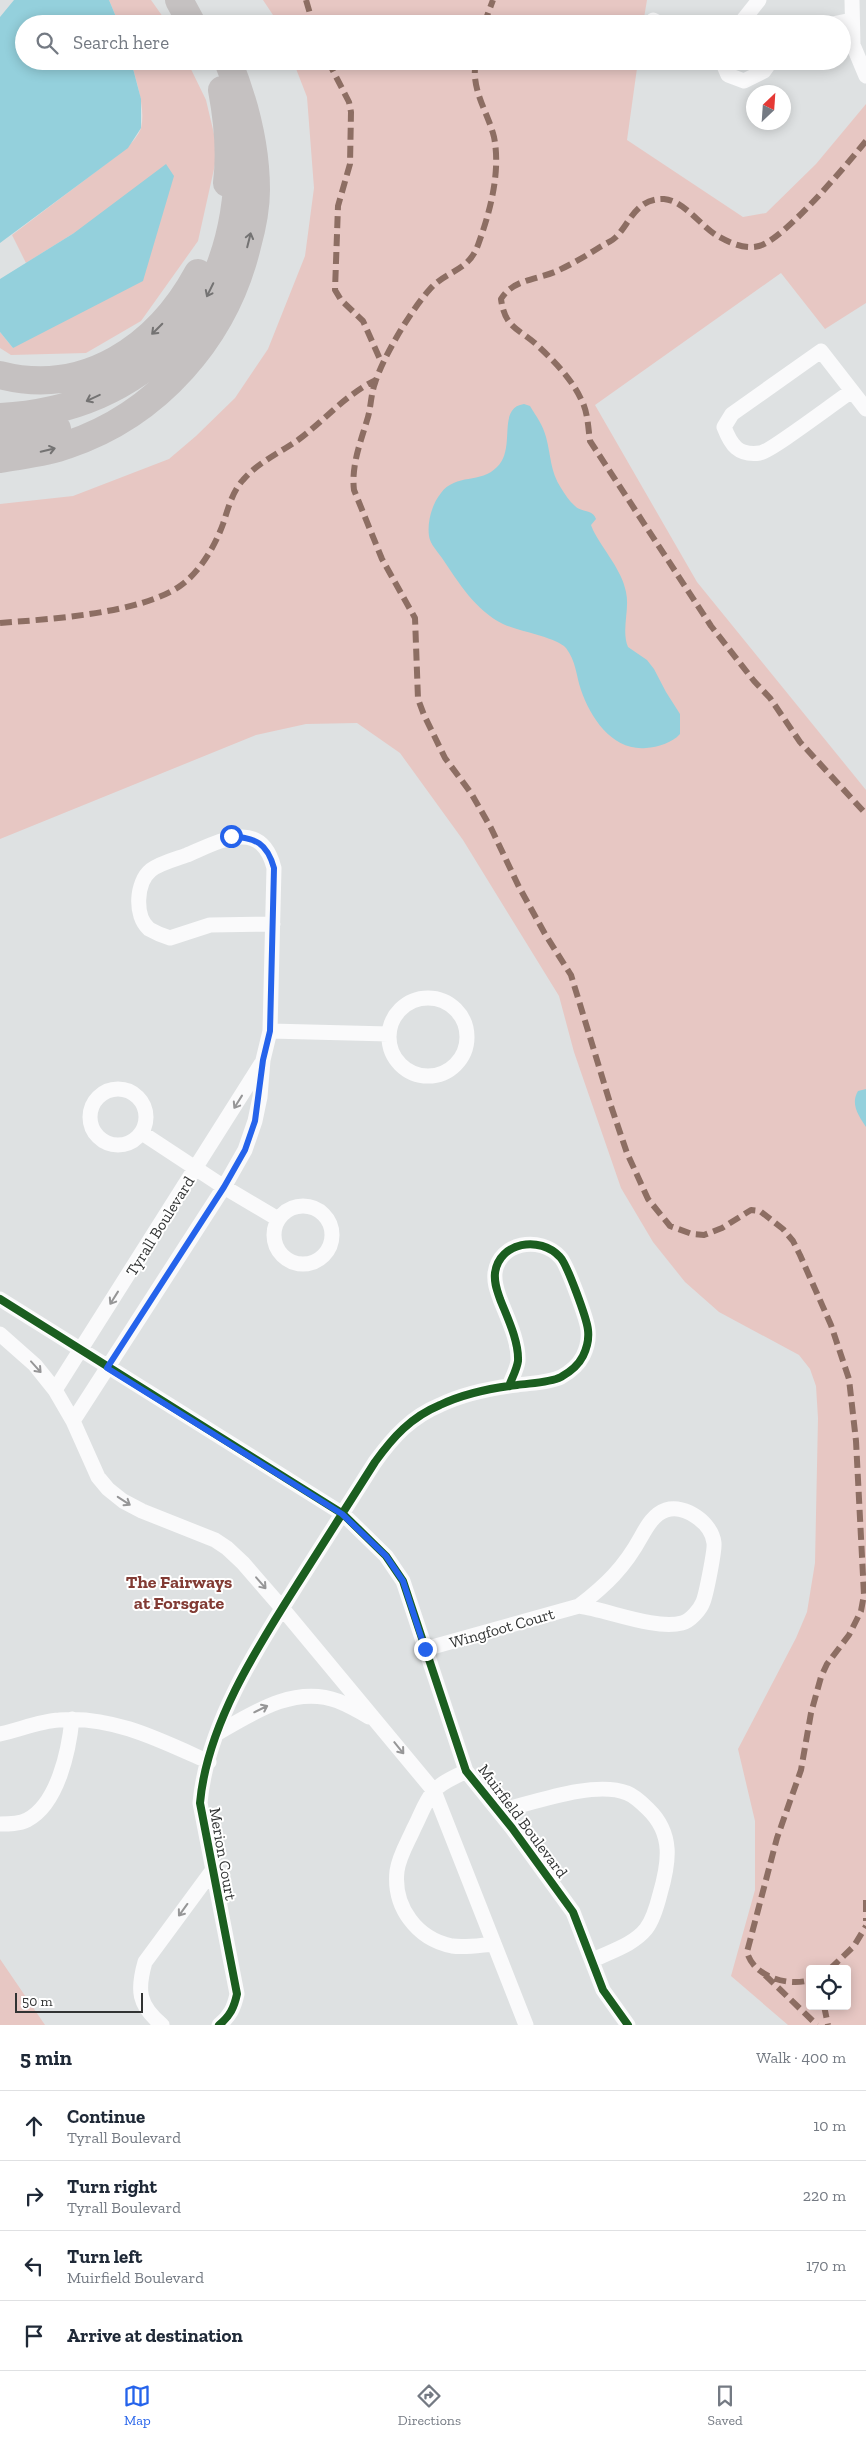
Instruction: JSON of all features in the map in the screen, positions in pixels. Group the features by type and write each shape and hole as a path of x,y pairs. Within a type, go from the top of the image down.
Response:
{"highway":[{"path":"179,0 187,15"},
{"path":"198,0 206,15"},
{"path":"0,417 30,416 89,401 142,370 168,349 189,324 206,297 219,270 228,242 236,197 238,157 222,90 214,70"},
{"path":"0,459 66,446 102,430 131,414 160,392 187,365 208,336 227,302 243,264 252,226 256,192 255,156 249,120 231,70"},
{"path":"0,375 17,379 46,381 75,377 105,367 132,350 174,311 190,289 204,264 223,208 230,158 228,124 222,90"},
{"path":"0,437 65,428 97,417 156,384 183,362 205,336 227,302"}],"street":[{"path":"747,15 759,0"},
{"path":"852,0 854,45 866,76"},
{"path":"726,70 728,75 744,81 765,70"},
{"path":"852,391 761,453 743,452 730,444 724,428 732,414 821,351 852,391 866,410"},
{"name":"Tyrall Boulevard","path":"73,1421 224,1187 245,1150 255,1121 263,1060 270,1031 274,868 270,854 261,843 247,837 231,836 151,870 142,883 139,895 141,917 148,928 170,938 210,926 272,924"},
{"path":"430,998 445,1001 457,1010 466,1023 468,1039 465,1054 456,1066 443,1075 427,1077 412,1074 399,1065 391,1052 389,1034 392,1021 401,1008 414,1000 430,998"},
{"path":"270,1031 389,1034"},
{"name":"Tyrall Boulevard","path":"55,1390 82,1350 263,1060"},
{"path":"142,1133 224,1187 278,1219"},
{"name":"Merion Court","path":"219,2025 227,2019 234,2008 237,1994 200,1804 202,1780 218,1733 252,1658 390,1440 419,1415 441,1404 463,1396 560,1378 583,1357 588,1344 587,1322 561,1258 551,1249 541,1245 518,1245 507,1251 495,1270 494,1282 515,1342 518,1360 509,1386"},
{"name":"Muirfield Boulevard","path":"0,1299 342,1514 386,1556 403,1581 466,1772 499,1811 573,1912 603,1990 627,2025"},
{"path":"0,1334 34,1365 55,1390 73,1421 98,1477 108,1489 123,1501 142,1511 215,1540 244,1563 378,1721 434,1791 526,2025"},
{"name":"Wingfoot Court","path":"425,1649 578,1606 610,1581 628,1560 647,1526 656,1515 667,1510 681,1509 706,1524 714,1543 703,1602 696,1613 685,1622 668,1626 578,1606"},
{"path":"218,1733 265,1707 287,1698 321,1696 330,1698 378,1721"},
{"path":"0,1824 13,1824 26,1820 36,1814 44,1803 64,1769 70,1745 72,1719"},
{"path":"0,1734 57,1720 95,1721 143,1733 208,1762"},
{"path":"466,1772 449,1780 434,1791 401,1855 397,1871 397,1888 402,1907 410,1920 422,1933 437,1942 464,1947 494,1944"},
{"path":"499,1811 585,1791 610,1790 627,1793 654,1814 665,1832 669,1848 668,1867 656,1910 646,1929 632,1942 593,1960"},
{"name":"Merion Court","path":"162,2025 152,2017 140,1994 140,1979 146,1962 212,1871"}],"shaded area":[{"path":"109,0 151,0 162,15 115,15"},
{"path":"263,0 647,0 644,15 273,15"},
{"path":"133,70 191,70 206,100 218,151 198,241 141,321 86,353 11,355 0,348 0,332 13,348 74,233 26,263 12,235 127,148 141,128 140,94"},
{"path":"296,70 637,70 627,140 743,217 766,213 816,164 866,104 866,303 825,329 781,273 595,405 697,582 866,790 866,2025 788,2025 731,1976 755,1890 755,1821 738,1749 796,1638 807,1612 815,1563 818,1418 816,1386 810,1369 799,1355 719,1312 685,1282 653,1242 621,1188 574,1052 559,996 463,840 400,753 357,723 306,724 256,735 0,839 0,504 73,496 169,459 235,398 268,349 305,256 314,188 307,97"},
{"path":"0,1959 45,2025 0,2025"}],"water":[{"path":"14,0 109,0 115,15 15,15 15,70 133,70 141,99 141,128 128,148 0,243 0,17"},
{"path":"166,164 174,176 143,281 13,348 0,332 0,279 74,233"},
{"path":"524,404 530,406 543,428 557,482 573,504 595,516 596,519 591,525 593,530 621,576 627,599 625,634 628,647 647,660 654,669 680,714 680,734 664,744 646,748 634,748 614,739 597,722 585,701 572,658 566,648 554,641 503,624 484,611 461,586 431,542 429,536 430,519 438,497 447,487 454,483 484,475 497,467 503,459 506,450 508,421 511,413 516,407"},
{"path":"866,1089 866,1127 856,1110 855,1101 858,1091"}],"marked path":[{"path":"306,0 310,15"},
{"path":"487,15 493,0"},
{"path":"333,70 349,102 351,112 350,164 338,206 335,290 341,300 363,321 383,366"},
{"path":"475,70 477,91 494,137 496,150 495,178 487,219 478,245 469,261 430,289 406,321 384,360 374,387 368,417 357,453 353,481 354,490 382,559 415,618 418,699 424,715 445,758 471,793 491,828 519,887 545,934 571,975 627,1153 648,1199 670,1226 692,1234 704,1235 722,1228 751,1210 760,1211 783,1229 793,1241 831,1325 849,1379 856,1441 864,1595 861,1611 849,1635 827,1664 821,1677 811,1713 801,1770 777,1838 747,1952 750,1960 756,1967 772,1978 791,1982 806,1981"},
{"path":"866,141 799,216 784,230 759,246 748,247 731,243 716,235 678,204 664,199 654,200 640,207 613,240 557,271 512,287 501,299 509,322 543,351 562,370 572,384 585,409 590,441 711,626 754,681 770,698 800,742 866,814"},
{"path":"0,623 68,617 118,609 163,595 180,586 194,574 211,550 220,532 233,495 249,474 262,463 298,440 345,400 376,380"},
{"path":"866,1900 866,1921"},
{"path":"834,1965 854,1946 866,1926"},
{"path":"765,1975 817,2025"},
{"path":"825,2010 828,2025"}],"cycle path":[{"path":"219,2025 231,2011 237,1994 200,1803 205,1773 224,1715 252,1659 284,1605 375,1462 403,1429 420,1415 458,1398 497,1388 556,1379 571,1370 581,1359 587,1347 587,1324 572,1280 560,1257 552,1250 532,1244 522,1245 504,1254 498,1263 495,1273 497,1289 512,1329 518,1353 516,1370 509,1386"},
{"path":"0,1299 343,1514 386,1556 403,1581 466,1771 512,1828 573,1912 603,1990 628,2025"}],"district":[{"name":"The Fairways at Forsgate","path":"179,1592"}],"route":[{"path":"231,836 247,837 261,843 270,854 274,868 270,1031 263,1060 260,1097 255,1121 245,1150 224,1187 107,1368 342,1514 386,1556 403,1581 425,1649"}]}
